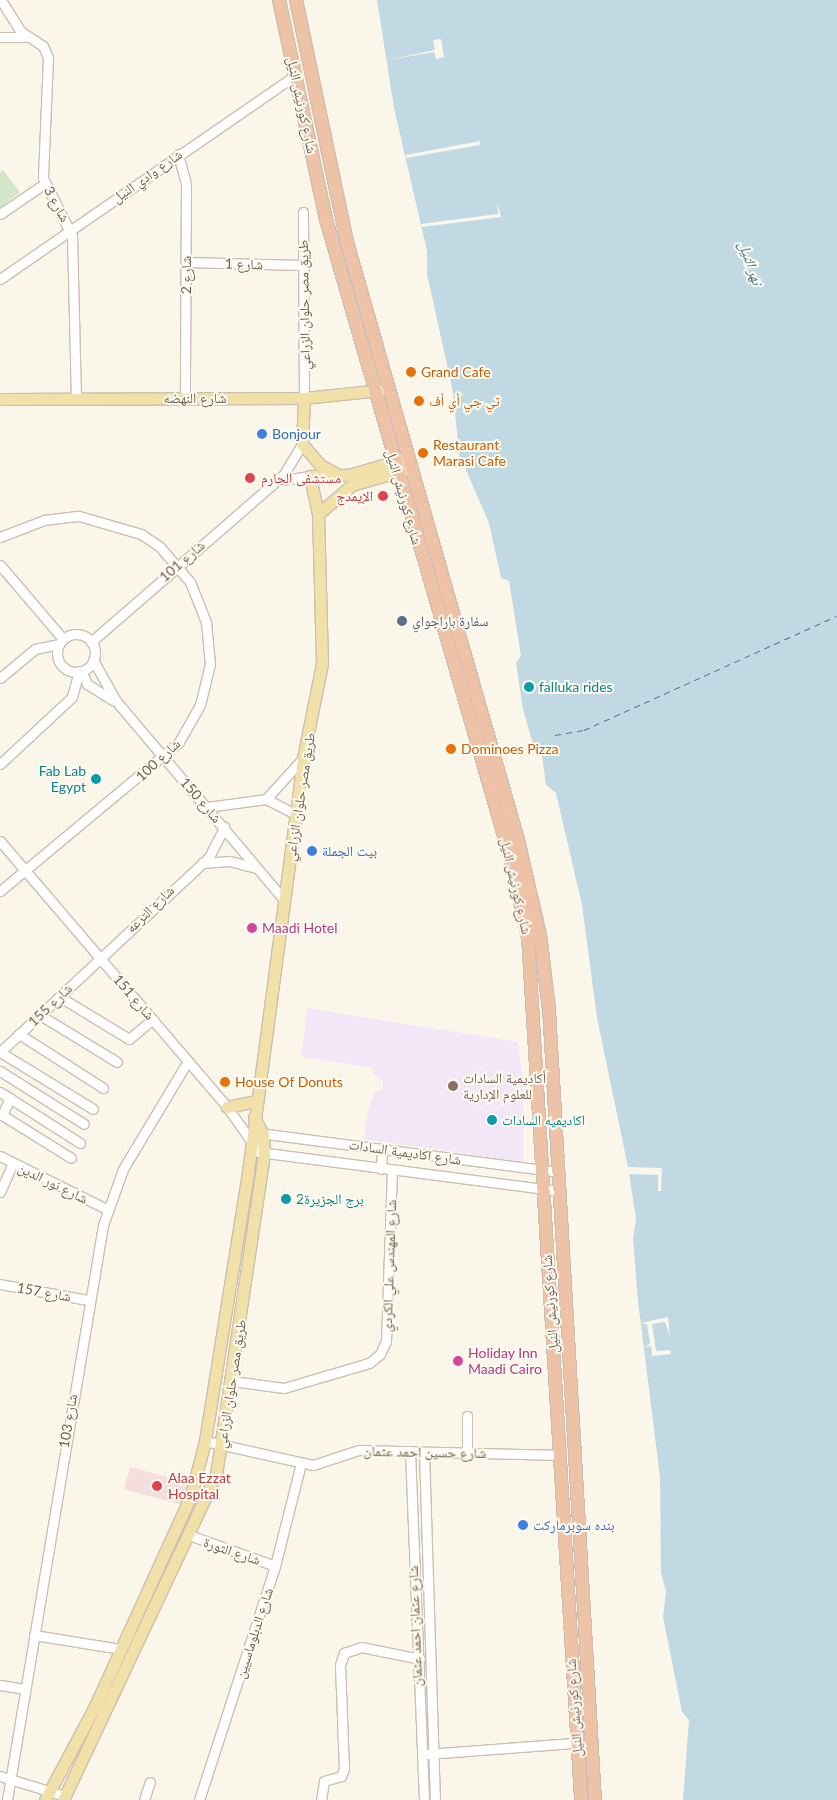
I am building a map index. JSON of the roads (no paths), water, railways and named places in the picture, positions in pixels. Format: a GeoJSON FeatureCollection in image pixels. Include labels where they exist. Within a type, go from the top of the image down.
{"type":"FeatureCollection","features":[{"type":"Feature","properties":{"kind":"highway","name":"شارع كورنيش النيل"},"geometry":{"type":"LineString","coordinates":[[279,0],[327,223],[395,467],[518,885],[533,984],[543,1190],[581,1800]]}},
{"type":"Feature","properties":{"kind":"highway","name":"شارع كورنيش النيل"},"geometry":{"type":"LineString","coordinates":[[296,0],[340,213],[535,908],[548,989],[595,1800]]}},
{"type":"Feature","properties":{"kind":"main road","name":"شارع النهضه"},"geometry":{"type":"LineString","coordinates":[[0,399],[304,398],[389,389]]}},
{"type":"Feature","properties":{"kind":"main road"},"geometry":{"type":"LineString","coordinates":[[304,398],[302,444],[320,465],[343,475]]}},
{"type":"Feature","properties":{"kind":"main road"},"geometry":{"type":"LineString","coordinates":[[310,476],[362,476],[410,463]]}},
{"type":"Feature","properties":{"kind":"main road","name":"طريق مصر حلوان الزراعي"},"geometry":{"type":"LineString","coordinates":[[45,1800],[120,1649],[191,1495],[205,1441],[251,1138],[303,758],[316,706],[323,641],[318,514],[310,476]]}},
{"type":"Feature","properties":{"kind":"main road"},"geometry":{"type":"LineString","coordinates":[[318,514],[333,497],[362,476]]}},
{"type":"Feature","properties":{"kind":"main road"},"geometry":{"type":"LineString","coordinates":[[227,1107],[256,1101]]}},
{"type":"Feature","properties":{"kind":"main road"},"geometry":{"type":"LineString","coordinates":[[254,1117],[264,1134]]}},
{"type":"Feature","properties":{"kind":"main road","name":"طريق مصر حلوان الزراعي"},"geometry":{"type":"LineString","coordinates":[[64,1798],[213,1483],[222,1445],[232,1381],[264,1154],[264,1134]]}},
{"type":"Feature","properties":{"kind":"street","name":"شارع 3"},"geometry":{"type":"LineString","coordinates":[[1,0],[26,37],[43,46],[48,57],[44,184],[70,229],[76,398]]}},
{"type":"Feature","properties":{"kind":"street"},"geometry":{"type":"LineString","coordinates":[[0,37],[26,37]]}},
{"type":"Feature","properties":{"kind":"street","name":"شارع وادي النيل"},"geometry":{"type":"LineString","coordinates":[[0,279],[296,74]]}},
{"type":"Feature","properties":{"kind":"street","name":"شارع 2"},"geometry":{"type":"LineString","coordinates":[[178,154],[186,184],[185,397]]}},
{"type":"Feature","properties":{"kind":"street"},"geometry":{"type":"LineString","coordinates":[[0,214],[44,184]]}},
{"type":"Feature","properties":{"kind":"street","name":"طريق مصر حلوان الزراعي"},"geometry":{"type":"LineString","coordinates":[[303,212],[304,398]]}},
{"type":"Feature","properties":{"kind":"street","name":"شارع 1"},"geometry":{"type":"LineString","coordinates":[[186,262],[302,265]]}},
{"type":"Feature","properties":{"kind":"street","name":"شارع 101"},"geometry":{"type":"LineString","coordinates":[[91,642],[274,482],[302,444]]}},
{"type":"Feature","properties":{"kind":"street"},"geometry":{"type":"LineString","coordinates":[[274,482],[310,476]]}},
{"type":"Feature","properties":{"kind":"street","name":"شارع 100"},"geometry":{"type":"LineString","coordinates":[[0,537],[44,520],[79,516],[141,534],[177,565],[200,601],[210,664],[200,706],[164,758],[0,891]]}},
{"type":"Feature","properties":{"kind":"street"},"geometry":{"type":"LineString","coordinates":[[0,565],[61,642],[61,664],[80,671]]}},
{"type":"Feature","properties":{"kind":"street"},"geometry":{"type":"LineString","coordinates":[[0,678],[35,649],[61,642],[75,634],[91,642],[93,660],[80,671],[72,698],[0,764]]}},
{"type":"Feature","properties":{"kind":"street","name":"شارع 150"},"geometry":{"type":"LineString","coordinates":[[93,660],[116,701],[284,900]]}},
{"type":"Feature","properties":{"kind":"street","name":"شارع 150"},"geometry":{"type":"LineString","coordinates":[[80,671],[87,684],[116,701]]}},
{"type":"Feature","properties":{"kind":"street"},"geometry":{"type":"LineString","coordinates":[[266,799],[303,758]]}},
{"type":"Feature","properties":{"kind":"street"},"geometry":{"type":"LineString","coordinates":[[207,807],[266,799],[295,814]]}},
{"type":"Feature","properties":{"kind":"street","name":"شارع الترعه"},"geometry":{"type":"LineString","coordinates":[[99,957],[215,850],[224,827]]}},
{"type":"Feature","properties":{"kind":"street","name":"شارع 151"},"geometry":{"type":"LineString","coordinates":[[0,841],[227,1107],[264,1154]]}},
{"type":"Feature","properties":{"kind":"street"},"geometry":{"type":"LineString","coordinates":[[202,863],[230,861],[257,868]]}},
{"type":"Feature","properties":{"kind":"street","name":"شارع 155"},"geometry":{"type":"LineString","coordinates":[[1,1049],[60,997],[99,957]]}},
{"type":"Feature","properties":{"kind":"street"},"geometry":{"type":"LineString","coordinates":[[60,997],[129,1039],[152,1019]]}},
{"type":"Feature","properties":{"kind":"street"},"geometry":{"type":"LineString","coordinates":[[40,1015],[117,1062]]}},
{"type":"Feature","properties":{"kind":"street"},"geometry":{"type":"LineString","coordinates":[[19,1034],[103,1088]]}},
{"type":"Feature","properties":{"kind":"street"},"geometry":{"type":"LineString","coordinates":[[1,1049],[92,1109]]}},
{"type":"Feature","properties":{"kind":"street","name":"شارع 103"},"geometry":{"type":"LineString","coordinates":[[7,1800],[88,1300],[107,1208],[130,1156],[188,1061]]}},
{"type":"Feature","properties":{"kind":"street"},"geometry":{"type":"LineString","coordinates":[[0,1070],[84,1124]]}},
{"type":"Feature","properties":{"kind":"street"},"geometry":{"type":"LineString","coordinates":[[0,1092],[80,1143]]}},
{"type":"Feature","properties":{"kind":"street"},"geometry":{"type":"LineString","coordinates":[[10,1098],[2,1115],[71,1158]]}},
{"type":"Feature","properties":{"kind":"street","name":"شارع اكاديمية السادات"},"geometry":{"type":"LineString","coordinates":[[251,1138],[264,1134],[558,1172]]}},
{"type":"Feature","properties":{"kind":"street"},"geometry":{"type":"LineString","coordinates":[[380,1169],[382,1149]]}},
{"type":"Feature","properties":{"kind":"street","name":"شارع اكاديمية السادات"},"geometry":{"type":"LineString","coordinates":[[264,1154],[560,1191]]}},
{"type":"Feature","properties":{"kind":"street","name":"شارع نور الدين"},"geometry":{"type":"LineString","coordinates":[[0,1156],[107,1208]]}},
{"type":"Feature","properties":{"kind":"street"},"geometry":{"type":"LineString","coordinates":[[0,1192],[12,1163]]}},
{"type":"Feature","properties":{"kind":"street","name":"شارع المهندس علي الكردي"},"geometry":{"type":"LineString","coordinates":[[232,1381],[284,1388],[369,1363],[380,1354],[386,1340],[392,1171]]}},
{"type":"Feature","properties":{"kind":"street","name":"شارع 157"},"geometry":{"type":"LineString","coordinates":[[0,1284],[88,1300]]}},
{"type":"Feature","properties":{"kind":"street"},"geometry":{"type":"LineString","coordinates":[[467,1453],[468,1416]]}},
{"type":"Feature","properties":{"kind":"street","name":"شارع حسين احمد عثمان"},"geometry":{"type":"LineString","coordinates":[[205,1441],[301,1463],[318,1465],[358,1450],[561,1455]]}},
{"type":"Feature","properties":{"kind":"street","name":"شارع عثمان احمد عثمان"},"geometry":{"type":"LineString","coordinates":[[410,1451],[416,1659],[424,1800]]}},
{"type":"Feature","properties":{"kind":"street","name":"شارع عثمان احمد عثمان"},"geometry":{"type":"LineString","coordinates":[[424,1452],[428,1658],[435,1800]]}},
{"type":"Feature","properties":{"kind":"street","name":"شارع الدبلوماسيين"},"geometry":{"type":"LineString","coordinates":[[199,1800],[275,1566],[301,1463]]}},
{"type":"Feature","properties":{"kind":"street","name":"شارع الثورة"},"geometry":{"type":"LineString","coordinates":[[189,1536],[275,1566]]}},
{"type":"Feature","properties":{"kind":"street"},"geometry":{"type":"LineString","coordinates":[[412,1559],[426,1559]]}},
{"type":"Feature","properties":{"kind":"street"},"geometry":{"type":"LineString","coordinates":[[34,1635],[120,1649]]}},
{"type":"Feature","properties":{"kind":"street"},"geometry":{"type":"LineString","coordinates":[[321,1800],[324,1781],[338,1778],[344,1769],[340,1665],[344,1654],[361,1647],[416,1659],[428,1658]]}},
{"type":"Feature","properties":{"kind":"street"},"geometry":{"type":"LineString","coordinates":[[0,1685],[25,1689]]}},
{"type":"Feature","properties":{"kind":"street"},"geometry":{"type":"LineString","coordinates":[[421,1754],[576,1743]]}},
{"type":"Feature","properties":{"kind":"street"},"geometry":{"type":"LineString","coordinates":[[0,1776],[51,1789],[64,1798]]}},
{"type":"Feature","properties":{"kind":"street"},"geometry":{"type":"LineString","coordinates":[[144,1800],[150,1782]]}},
{"type":"Feature","properties":{"kind":"water","name":"نهر النيل"},"geometry":{"type":"Polygon","coordinates":[[[377,0],[837,0],[837,1800],[683,1800],[689,1720],[682,1712],[663,1617],[666,1591],[661,1573],[660,1477],[638,1301],[633,1238],[636,1219],[628,1167],[597,1018],[582,905],[556,793],[546,785],[542,755],[533,744],[523,709],[516,663],[521,656],[509,581],[501,578],[489,523],[459,454],[453,392],[427,274],[427,251],[394,108],[377,0]]]}},
{"type":"Feature","properties":{"kind":"place","name":"Grand Cafe"},"geometry":{"type":"Point","coordinates":[411,372]}},
{"type":"Feature","properties":{"kind":"place","name":"تي جي أي أف"},"geometry":{"type":"Point","coordinates":[419,401]}},
{"type":"Feature","properties":{"kind":"place","name":"Bonjour"},"geometry":{"type":"Point","coordinates":[262,434]}},
{"type":"Feature","properties":{"kind":"place","name":"Restaurant Marasi Cafe"},"geometry":{"type":"Point","coordinates":[423,453]}},
{"type":"Feature","properties":{"kind":"place","name":"مستشفى الجارم"},"geometry":{"type":"Point","coordinates":[250,478]}},
{"type":"Feature","properties":{"kind":"place","name":"الإيمدج"},"geometry":{"type":"Point","coordinates":[383,496]}},
{"type":"Feature","properties":{"kind":"place","name":"سفارة باراجواي"},"geometry":{"type":"Point","coordinates":[402,621]}},
{"type":"Feature","properties":{"kind":"place","name":"falluka rides"},"geometry":{"type":"Point","coordinates":[529,687]}},
{"type":"Feature","properties":{"kind":"place","name":"Dominoes Pizza"},"geometry":{"type":"Point","coordinates":[451,749]}},
{"type":"Feature","properties":{"kind":"place","name":"Fab Lab Egypt"},"geometry":{"type":"Point","coordinates":[96,779]}},
{"type":"Feature","properties":{"kind":"place","name":"بيت الجملة"},"geometry":{"type":"Point","coordinates":[312,851]}},
{"type":"Feature","properties":{"kind":"place","name":"Maadi Hotel"},"geometry":{"type":"Point","coordinates":[252,928]}},
{"type":"Feature","properties":{"kind":"place","name":"House Of Donuts"},"geometry":{"type":"Point","coordinates":[225,1082]}},
{"type":"Feature","properties":{"kind":"place","name":"أكاديمية السادات للعلوم الإدارية"},"geometry":{"type":"Point","coordinates":[453,1086]}},
{"type":"Feature","properties":{"kind":"place","name":"اكاديميه السادات"},"geometry":{"type":"Point","coordinates":[492,1120]}},
{"type":"Feature","properties":{"kind":"place","name":"برج الجزيرة2"},"geometry":{"type":"Point","coordinates":[286,1199]}},
{"type":"Feature","properties":{"kind":"place","name":"Holiday Inn Maadi Cairo"},"geometry":{"type":"Point","coordinates":[458,1361]}},
{"type":"Feature","properties":{"kind":"place","name":"Alaa Ezzat Hospital"},"geometry":{"type":"Point","coordinates":[157,1486]}},
{"type":"Feature","properties":{"kind":"place","name":"بنده سوبرماركت"},"geometry":{"type":"Point","coordinates":[523,1525]}}]}
